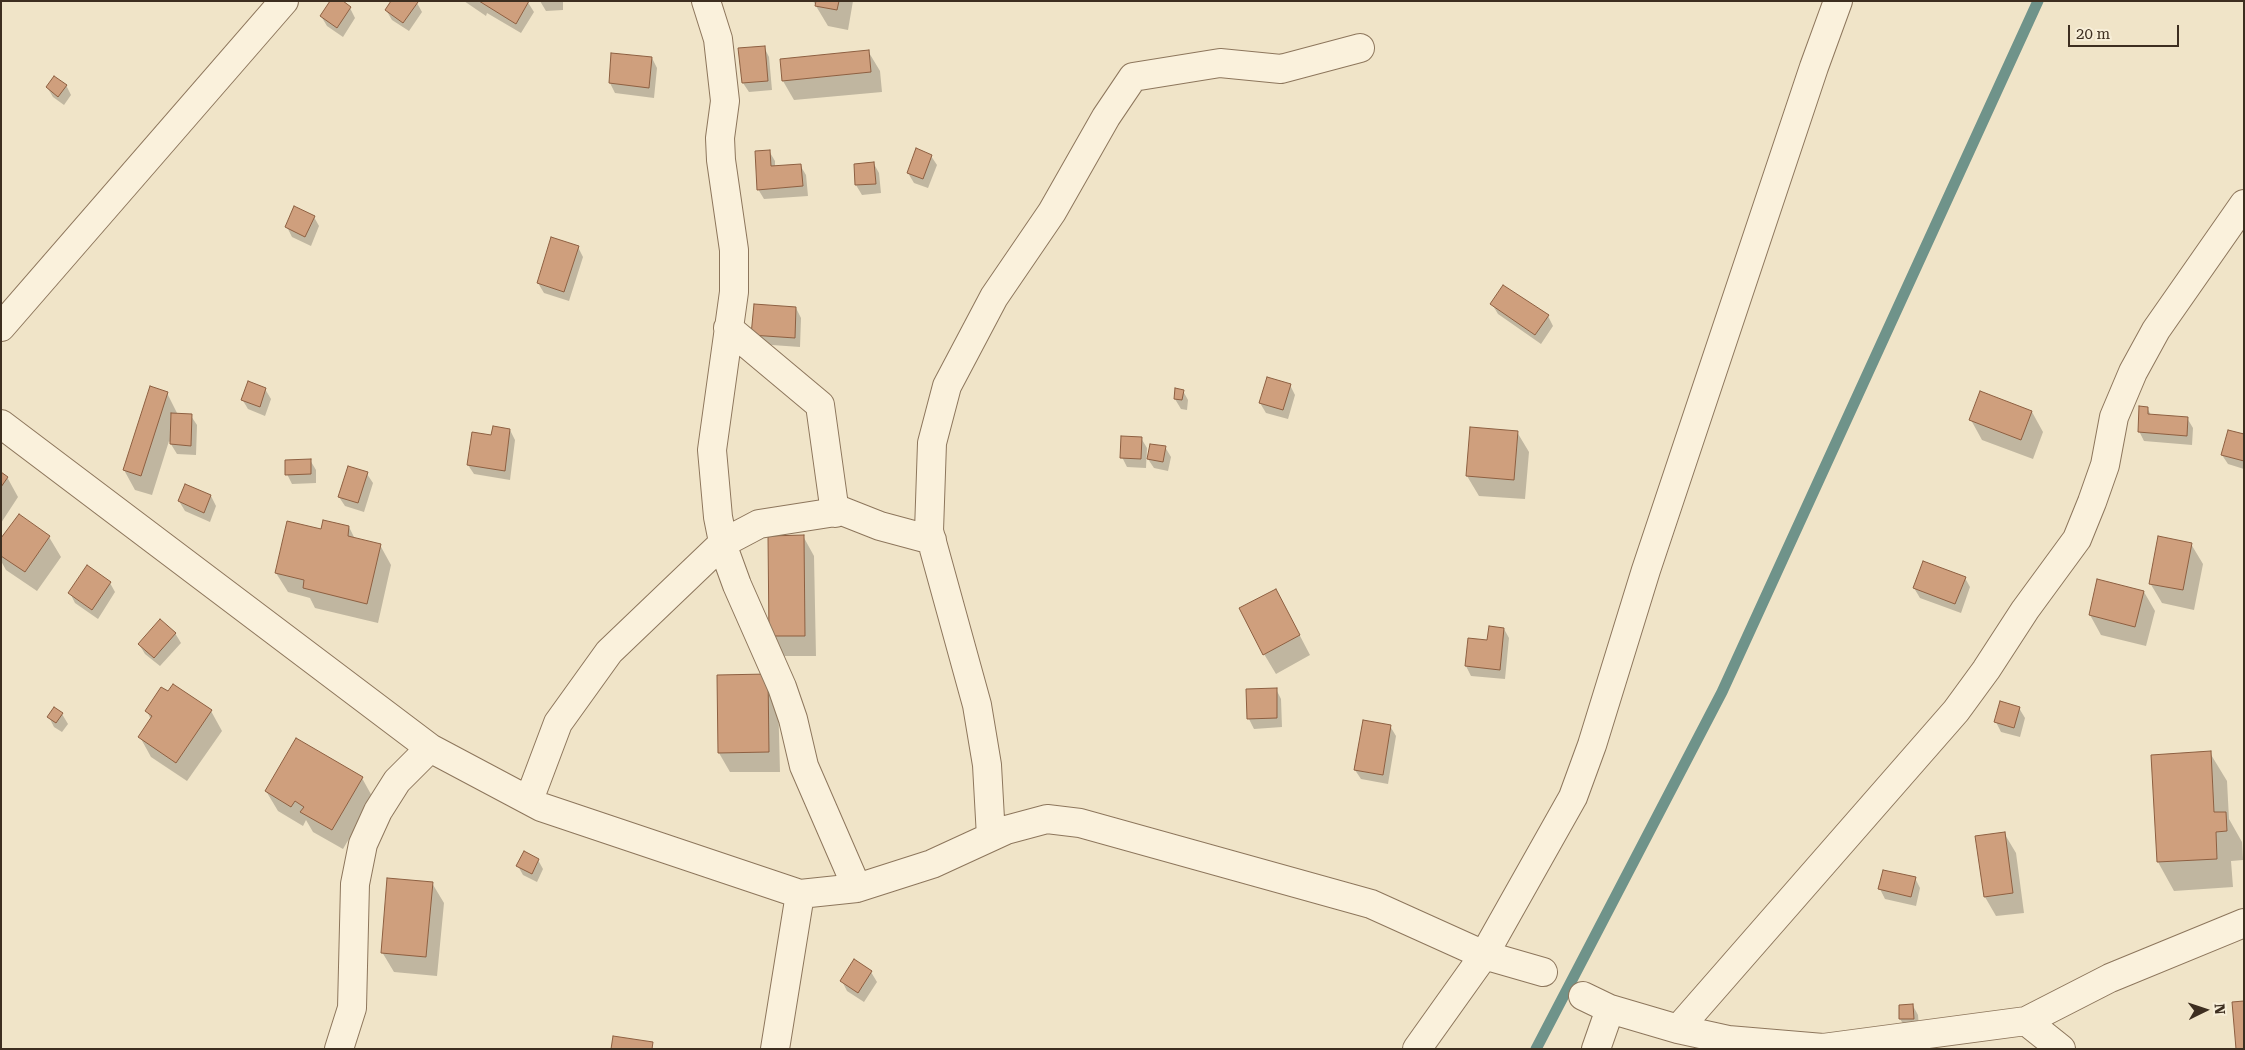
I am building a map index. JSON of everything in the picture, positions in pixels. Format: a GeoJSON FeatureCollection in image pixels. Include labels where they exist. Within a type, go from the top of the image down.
{"type":"FeatureCollection","features":[{"type":"Feature","properties":{"kind":"street"},"geometry":{"type":"LineString","coordinates":[[1,327],[284,1]]}},
{"type":"Feature","properties":{"kind":"street"},"geometry":{"type":"LineString","coordinates":[[706,1],[718,39],[725,101],[720,138],[721,160],[734,250],[734,292],[712,450],[718,517],[723,543],[737,585],[782,687],[793,719],[804,766],[857,888]]}},
{"type":"Feature","properties":{"kind":"street"},"geometry":{"type":"LineString","coordinates":[[1417,1049],[1484,955],[1573,797],[1592,745],[1646,570],[1811,76],[1838,1]]}},
{"type":"Feature","properties":{"kind":"street"},"geometry":{"type":"LineString","coordinates":[[991,837],[987,765],[977,705],[929,531],[932,443],[948,386],[994,297],[1052,212],[1106,117],[1133,77],[1220,64],[1282,69],[1360,48]]}},
{"type":"Feature","properties":{"kind":"street"},"geometry":{"type":"LineString","coordinates":[[1678,1029],[1956,711],[2076,539],[2105,465],[2114,417],[2133,372],[2156,330],[2244,204]]}},
{"type":"Feature","properties":{"kind":"street"},"geometry":{"type":"LineString","coordinates":[[728,328],[820,405],[835,513]]}},
{"type":"Feature","properties":{"kind":"street"},"geometry":{"type":"LineString","coordinates":[[1,424],[430,748],[541,807],[800,894],[857,888],[932,864],[1006,830],[1047,819],[1080,822],[1371,904],[1484,955],[1543,972]]}},
{"type":"Feature","properties":{"kind":"street"},"geometry":{"type":"LineString","coordinates":[[529,800],[558,723],[609,652],[723,543],[759,524],[842,512],[880,526],[932,540]]}},
{"type":"Feature","properties":{"kind":"street"},"geometry":{"type":"LineString","coordinates":[[339,1049],[352,1008],[355,884],[363,844],[378,811],[397,781],[430,748]]}},
{"type":"Feature","properties":{"kind":"street"},"geometry":{"type":"LineString","coordinates":[[775,1049],[800,894]]}},
{"type":"Feature","properties":{"kind":"street"},"geometry":{"type":"LineString","coordinates":[[1583,996],[1610,1009],[1678,1029],[1728,1040],[1823,1048],[2026,1021],[2110,978],[2244,923]]}},
{"type":"Feature","properties":{"kind":"street"},"geometry":{"type":"LineString","coordinates":[[1596,1049],[1610,1009]]}},
{"type":"Feature","properties":{"kind":"street"},"geometry":{"type":"LineString","coordinates":[[2026,1021],[2061,1049]]}},
{"type":"Feature","properties":{"kind":"building"},"geometry":{"type":"Polygon","coordinates":[[[330,1],[343,1],[351,7],[337,28],[320,16],[330,1]]]}},
{"type":"Feature","properties":{"kind":"building"},"geometry":{"type":"Polygon","coordinates":[[[391,1],[418,2],[403,23],[385,10],[391,1]]]}},
{"type":"Feature","properties":{"kind":"building"},"geometry":{"type":"Polygon","coordinates":[[[479,1],[529,1],[516,24],[479,1]]]}},
{"type":"Feature","properties":{"kind":"building"},"geometry":{"type":"Polygon","coordinates":[[[816,1],[839,1],[837,10],[815,6],[816,1]]]}},
{"type":"Feature","properties":{"kind":"building"},"geometry":{"type":"Polygon","coordinates":[[[765,46],[768,81],[742,83],[738,48],[765,46]]]}},
{"type":"Feature","properties":{"kind":"building"},"geometry":{"type":"Polygon","coordinates":[[[869,50],[871,72],[782,81],[780,59],[869,50]]]}},
{"type":"Feature","properties":{"kind":"building"},"geometry":{"type":"Polygon","coordinates":[[[611,53],[652,57],[649,88],[609,83],[611,53]]]}},
{"type":"Feature","properties":{"kind":"building"},"geometry":{"type":"Polygon","coordinates":[[[54,76],[67,85],[58,97],[46,87],[54,76]]]}},
{"type":"Feature","properties":{"kind":"building"},"geometry":{"type":"Polygon","coordinates":[[[916,148],[932,155],[923,179],[907,173],[916,148]]]}},
{"type":"Feature","properties":{"kind":"building"},"geometry":{"type":"Polygon","coordinates":[[[770,150],[771,166],[801,164],[803,186],[757,190],[755,151],[770,150]]]}},
{"type":"Feature","properties":{"kind":"building"},"geometry":{"type":"Polygon","coordinates":[[[874,162],[876,184],[855,185],[854,164],[874,162]]]}},
{"type":"Feature","properties":{"kind":"building"},"geometry":{"type":"Polygon","coordinates":[[[294,206],[315,216],[305,237],[285,227],[294,206]]]}},
{"type":"Feature","properties":{"kind":"building"},"geometry":{"type":"Polygon","coordinates":[[[551,237],[579,246],[564,292],[537,283],[551,237]]]}},
{"type":"Feature","properties":{"kind":"building"},"geometry":{"type":"Polygon","coordinates":[[[1503,285],[1549,315],[1535,335],[1490,304],[1503,285]]]}},
{"type":"Feature","properties":{"kind":"building"},"geometry":{"type":"Polygon","coordinates":[[[754,304],[796,307],[795,338],[751,335],[754,304]]]}},
{"type":"Feature","properties":{"kind":"building"},"geometry":{"type":"Polygon","coordinates":[[[1267,377],[1291,384],[1283,410],[1259,403],[1267,377]]]}},
{"type":"Feature","properties":{"kind":"building"},"geometry":{"type":"Polygon","coordinates":[[[248,381],[266,388],[260,407],[241,400],[248,381]]]}},
{"type":"Feature","properties":{"kind":"building"},"geometry":{"type":"Polygon","coordinates":[[[150,386],[168,392],[141,476],[123,470],[150,386]]]}},
{"type":"Feature","properties":{"kind":"building"},"geometry":{"type":"Polygon","coordinates":[[[1175,388],[1184,390],[1182,400],[1174,399],[1175,388]]]}},
{"type":"Feature","properties":{"kind":"building"},"geometry":{"type":"Polygon","coordinates":[[[1980,391],[2032,411],[2021,440],[1969,420],[1980,391]]]}},
{"type":"Feature","properties":{"kind":"building"},"geometry":{"type":"Polygon","coordinates":[[[2139,406],[2148,407],[2148,414],[2188,417],[2187,436],[2138,432],[2139,406]]]}},
{"type":"Feature","properties":{"kind":"building"},"geometry":{"type":"Polygon","coordinates":[[[171,413],[192,414],[191,446],[170,444],[171,413]]]}},
{"type":"Feature","properties":{"kind":"building"},"geometry":{"type":"Polygon","coordinates":[[[493,426],[510,429],[505,471],[467,465],[472,432],[491,435],[493,426]]]}},
{"type":"Feature","properties":{"kind":"building"},"geometry":{"type":"Polygon","coordinates":[[[1470,427],[1518,431],[1514,480],[1466,476],[1470,427]]]}},
{"type":"Feature","properties":{"kind":"building"},"geometry":{"type":"Polygon","coordinates":[[[2228,430],[2244,434],[2244,461],[2221,455],[2228,430]]]}},
{"type":"Feature","properties":{"kind":"building"},"geometry":{"type":"Polygon","coordinates":[[[1121,436],[1142,437],[1141,459],[1120,458],[1121,436]]]}},
{"type":"Feature","properties":{"kind":"building"},"geometry":{"type":"Polygon","coordinates":[[[1150,444],[1166,446],[1163,462],[1147,459],[1150,444]]]}},
{"type":"Feature","properties":{"kind":"building"},"geometry":{"type":"Polygon","coordinates":[[[311,459],[311,474],[285,475],[285,460],[311,459]]]}},
{"type":"Feature","properties":{"kind":"building"},"geometry":{"type":"Polygon","coordinates":[[[348,466],[368,472],[358,503],[338,497],[348,466]]]}},
{"type":"Feature","properties":{"kind":"building"},"geometry":{"type":"Polygon","coordinates":[[[1,472],[8,477],[1,487],[1,472]]]}},
{"type":"Feature","properties":{"kind":"building"},"geometry":{"type":"Polygon","coordinates":[[[185,484],[211,495],[204,513],[178,501],[185,484]]]}},
{"type":"Feature","properties":{"kind":"building"},"geometry":{"type":"Polygon","coordinates":[[[19,514],[50,536],[25,572],[1,556],[1,538],[19,514]]]}},
{"type":"Feature","properties":{"kind":"building"},"geometry":{"type":"Polygon","coordinates":[[[323,520],[349,526],[348,536],[381,544],[367,604],[303,588],[304,580],[275,573],[287,521],[321,529],[323,520]]]}},
{"type":"Feature","properties":{"kind":"building"},"geometry":{"type":"Polygon","coordinates":[[[804,535],[805,636],[769,636],[768,536],[804,535]]]}},
{"type":"Feature","properties":{"kind":"building"},"geometry":{"type":"Polygon","coordinates":[[[2158,536],[2192,543],[2183,590],[2149,584],[2158,536]]]}},
{"type":"Feature","properties":{"kind":"building"},"geometry":{"type":"Polygon","coordinates":[[[1923,561],[1966,577],[1955,604],[1913,588],[1923,561]]]}},
{"type":"Feature","properties":{"kind":"building"},"geometry":{"type":"Polygon","coordinates":[[[87,565],[111,582],[92,610],[68,593],[87,565]]]}},
{"type":"Feature","properties":{"kind":"building"},"geometry":{"type":"Polygon","coordinates":[[[2097,579],[2144,591],[2135,627],[2089,615],[2097,579]]]}},
{"type":"Feature","properties":{"kind":"building"},"geometry":{"type":"Polygon","coordinates":[[[1276,589],[1300,635],[1263,655],[1239,608],[1276,589]]]}},
{"type":"Feature","properties":{"kind":"building"},"geometry":{"type":"Polygon","coordinates":[[[160,619],[176,633],[154,658],[138,644],[160,619]]]}},
{"type":"Feature","properties":{"kind":"building"},"geometry":{"type":"Polygon","coordinates":[[[1489,626],[1504,628],[1500,670],[1465,666],[1468,638],[1487,640],[1489,626]]]}},
{"type":"Feature","properties":{"kind":"building"},"geometry":{"type":"Polygon","coordinates":[[[768,674],[769,752],[718,753],[717,675],[768,674]]]}},
{"type":"Feature","properties":{"kind":"building"},"geometry":{"type":"Polygon","coordinates":[[[173,684],[212,710],[176,763],[138,737],[152,716],[145,711],[161,687],[168,691],[173,684]]]}},
{"type":"Feature","properties":{"kind":"building"},"geometry":{"type":"Polygon","coordinates":[[[1277,688],[1277,718],[1247,719],[1246,689],[1277,688]]]}},
{"type":"Feature","properties":{"kind":"building"},"geometry":{"type":"Polygon","coordinates":[[[2000,701],[2020,707],[2014,728],[1994,722],[2000,701]]]}},
{"type":"Feature","properties":{"kind":"building"},"geometry":{"type":"Polygon","coordinates":[[[54,707],[63,713],[56,723],[47,717],[54,707]]]}},
{"type":"Feature","properties":{"kind":"building"},"geometry":{"type":"Polygon","coordinates":[[[1363,720],[1391,725],[1383,775],[1354,770],[1363,720]]]}},
{"type":"Feature","properties":{"kind":"building"},"geometry":{"type":"Polygon","coordinates":[[[296,738],[363,777],[332,830],[300,812],[304,807],[295,801],[291,807],[265,791],[296,738]]]}},
{"type":"Feature","properties":{"kind":"building"},"geometry":{"type":"Polygon","coordinates":[[[2211,751],[2214,812],[2226,812],[2227,831],[2216,832],[2217,859],[2157,862],[2151,755],[2211,751]]]}},
{"type":"Feature","properties":{"kind":"building"},"geometry":{"type":"Polygon","coordinates":[[[2005,832],[2013,893],[1984,897],[1975,836],[2005,832]]]}},
{"type":"Feature","properties":{"kind":"building"},"geometry":{"type":"Polygon","coordinates":[[[524,851],[539,859],[532,874],[516,866],[524,851]]]}},
{"type":"Feature","properties":{"kind":"building"},"geometry":{"type":"Polygon","coordinates":[[[1883,870],[1916,877],[1911,897],[1878,889],[1883,870]]]}},
{"type":"Feature","properties":{"kind":"building"},"geometry":{"type":"Polygon","coordinates":[[[387,878],[433,882],[426,957],[381,953],[387,878]]]}},
{"type":"Feature","properties":{"kind":"building"},"geometry":{"type":"Polygon","coordinates":[[[854,959],[872,971],[858,993],[840,981],[854,959]]]}},
{"type":"Feature","properties":{"kind":"building"},"geometry":{"type":"Polygon","coordinates":[[[2244,1001],[2244,1049],[2236,1049],[2232,1002],[2244,1001]]]}},
{"type":"Feature","properties":{"kind":"building"},"geometry":{"type":"Polygon","coordinates":[[[1913,1004],[1914,1019],[1899,1019],[1899,1005],[1913,1004]]]}},
{"type":"Feature","properties":{"kind":"building"},"geometry":{"type":"Polygon","coordinates":[[[613,1036],[653,1042],[652,1049],[611,1049],[613,1036]]]}},
{"type":"Feature","properties":{"kind":"waterway"},"geometry":{"type":"LineString","coordinates":[[1536,1049],[1722,692],[2038,1]]}}]}
